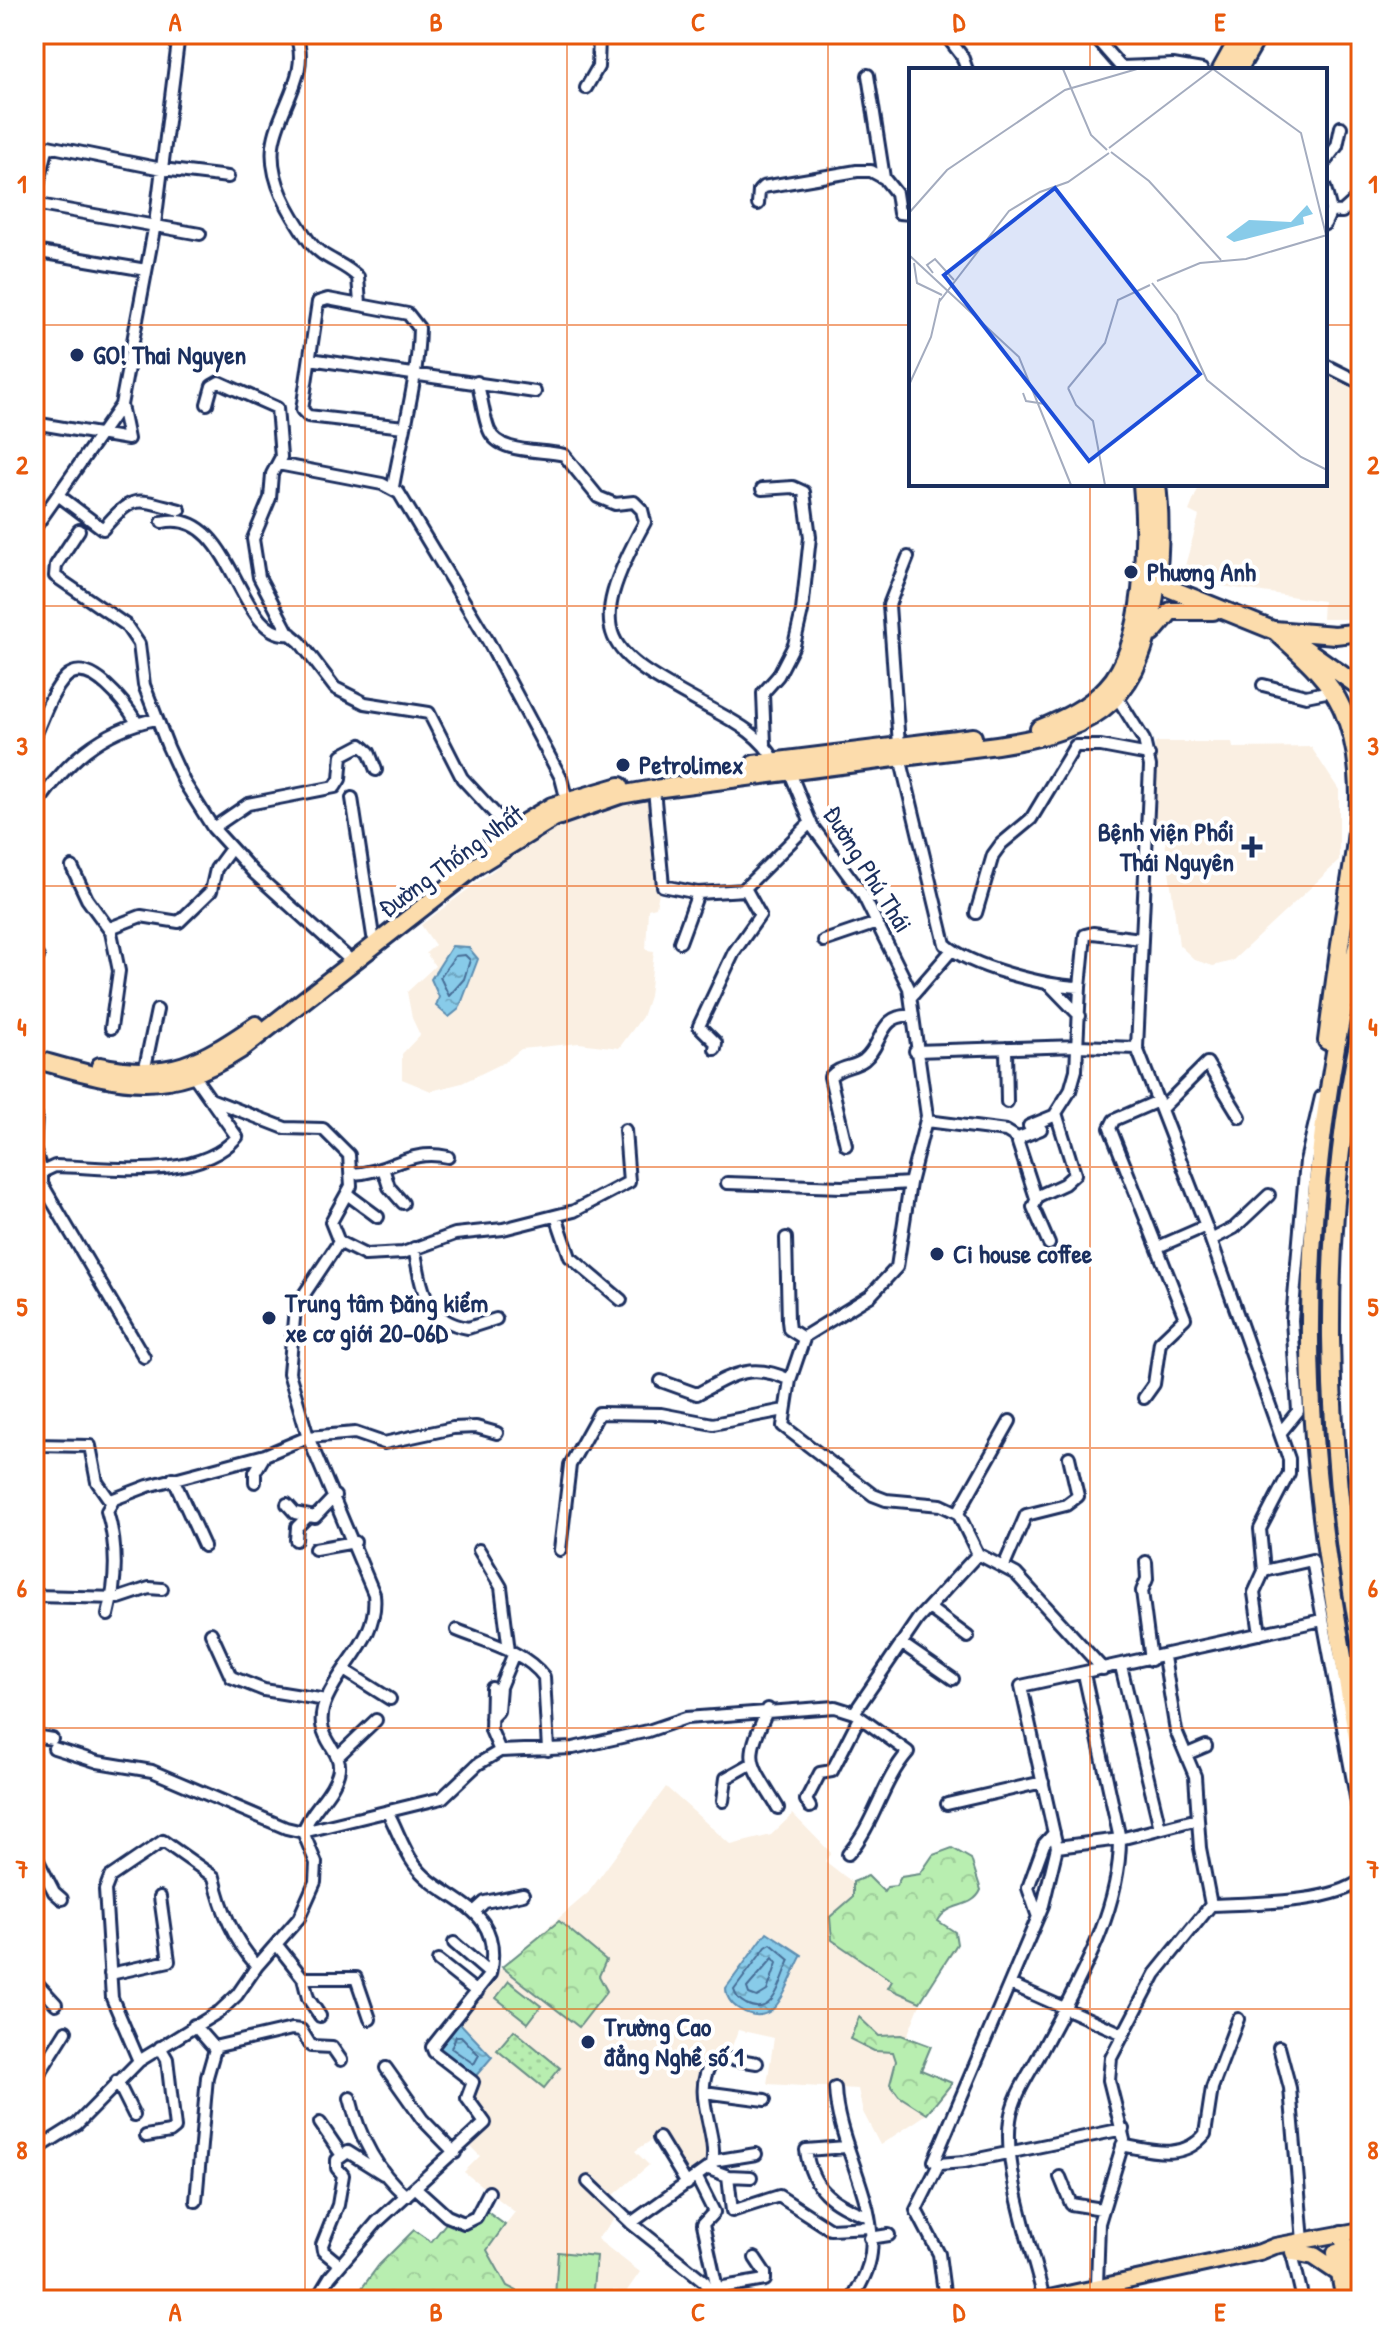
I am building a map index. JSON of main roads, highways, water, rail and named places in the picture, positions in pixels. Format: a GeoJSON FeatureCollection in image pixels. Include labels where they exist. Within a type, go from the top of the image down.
{"type":"FeatureCollection","features":[{"type":"Feature","properties":{"kind":"highway"},"geometry":{"type":"LineString","coordinates":[[1222,68],[1241,34]]}},
{"type":"Feature","properties":{"kind":"highway"},"geometry":{"type":"LineString","coordinates":[[1239,68],[1259,34]]}},
{"type":"Feature","properties":{"kind":"highway"},"geometry":{"type":"LineString","coordinates":[[1112,693],[1133,631],[1150,560],[1142,486]]}},
{"type":"Feature","properties":{"kind":"highway"},"geometry":{"type":"LineString","coordinates":[[1144,649],[1155,597],[1146,585],[1157,486]]}},
{"type":"Feature","properties":{"kind":"highway"},"geometry":{"type":"LineString","coordinates":[[1150,560],[1165,584],[1187,602]]}},
{"type":"Feature","properties":{"kind":"highway"},"geometry":{"type":"LineString","coordinates":[[1133,631],[1155,597],[1166,593],[1274,630],[1323,658],[1361,688]]}},
{"type":"Feature","properties":{"kind":"highway"},"geometry":{"type":"LineString","coordinates":[[1112,693],[1132,678],[1144,649],[1164,615],[1187,602]]}},
{"type":"Feature","properties":{"kind":"highway"},"geometry":{"type":"LineString","coordinates":[[1274,630],[1335,635],[1361,632]]}},
{"type":"Feature","properties":{"kind":"highway"},"geometry":{"type":"LineString","coordinates":[[1274,630],[1317,670],[1331,691],[1341,707],[1358,758],[1359,805],[1321,1097],[1313,1235],[1311,1385],[1320,1499],[1337,1628],[1361,1760]]}},
{"type":"Feature","properties":{"kind":"highway","name":"Đường Thống Nhất"},"geometry":{"type":"LineString","coordinates":[[350,960],[373,936],[510,830],[567,801],[627,785],[783,763],[900,751],[1035,730],[1112,693]]}},
{"type":"Feature","properties":{"kind":"highway","name":"Đường Thống Nhất"},"geometry":{"type":"LineString","coordinates":[[34,1059],[124,1081],[158,1083],[191,1071],[350,960],[476,866],[554,818],[620,795],[783,763]]}},
{"type":"Feature","properties":{"kind":"highway"},"geometry":{"type":"LineString","coordinates":[[1313,1235],[1335,1050],[1361,928]]}},
{"type":"Feature","properties":{"kind":"highway"},"geometry":{"type":"LineString","coordinates":[[1361,1029],[1333,1238],[1332,1385],[1340,1499],[1361,1645]]}},
{"type":"Feature","properties":{"kind":"highway","name":"Đường Thống Nhất"},"geometry":{"type":"LineString","coordinates":[[34,1050],[144,1072],[191,1071]]}},
{"type":"Feature","properties":{"kind":"highway"},"geometry":{"type":"LineString","coordinates":[[1344,1141],[1354,1106],[1361,1058]]}},
{"type":"Feature","properties":{"kind":"highway"},"geometry":{"type":"LineString","coordinates":[[1338,2240],[1346,2273],[1359,2300]]}},
{"type":"Feature","properties":{"kind":"highway"},"geometry":{"type":"LineString","coordinates":[[1294,2247],[1346,2273]]}},
{"type":"Feature","properties":{"kind":"highway"},"geometry":{"type":"LineString","coordinates":[[1345,2300],[1346,2273],[1361,2255]]}},
{"type":"Feature","properties":{"kind":"main road"},"geometry":{"type":"LineString","coordinates":[[1338,2240],[1361,2230]]}},
{"type":"Feature","properties":{"kind":"main road"},"geometry":{"type":"LineString","coordinates":[[1042,2300],[1097,2285],[1260,2252],[1268,2256],[1294,2247],[1361,2239]]}},
{"type":"Feature","properties":{"kind":"water"},"geometry":{"type":"Polygon","coordinates":[[[452,946],[468,947],[478,959],[459,1009],[449,1017],[436,1006],[439,997],[431,979],[452,946]]]}},
{"type":"Feature","properties":{"kind":"water"},"geometry":{"type":"Polygon","coordinates":[[[767,1932],[802,1955],[773,2009],[753,2015],[731,2003],[726,1988],[767,1932]]]}},
{"type":"Feature","properties":{"kind":"water"},"geometry":{"type":"Polygon","coordinates":[[[458,2021],[492,2057],[474,2078],[437,2048],[458,2021]]]}},
{"type":"Feature","properties":{"kind":"place","name":"GO! Thai Nguyen"},"geometry":{"type":"Point","coordinates":[77,355]}},
{"type":"Feature","properties":{"kind":"place","name":"Phương Anh"},"geometry":{"type":"Point","coordinates":[1131,572]}},
{"type":"Feature","properties":{"kind":"place","name":"Petrolimex"},"geometry":{"type":"Point","coordinates":[623,765]}},
{"type":"Feature","properties":{"kind":"place","name":"Bệnh viện Phổi Thái Nguyên"},"geometry":{"type":"Point","coordinates":[1252,847]}},
{"type":"Feature","properties":{"kind":"place","name":"Ci house coffee"},"geometry":{"type":"Point","coordinates":[937,1254]}},
{"type":"Feature","properties":{"kind":"place","name":"Trung tâm Đăng kiểm xe cơ giới 20-06D"},"geometry":{"type":"Point","coordinates":[269,1318]}},
{"type":"Feature","properties":{"kind":"place","name":"Trường Cao đẳng Nghề số 1"},"geometry":{"type":"Point","coordinates":[588,2042]}}]}
